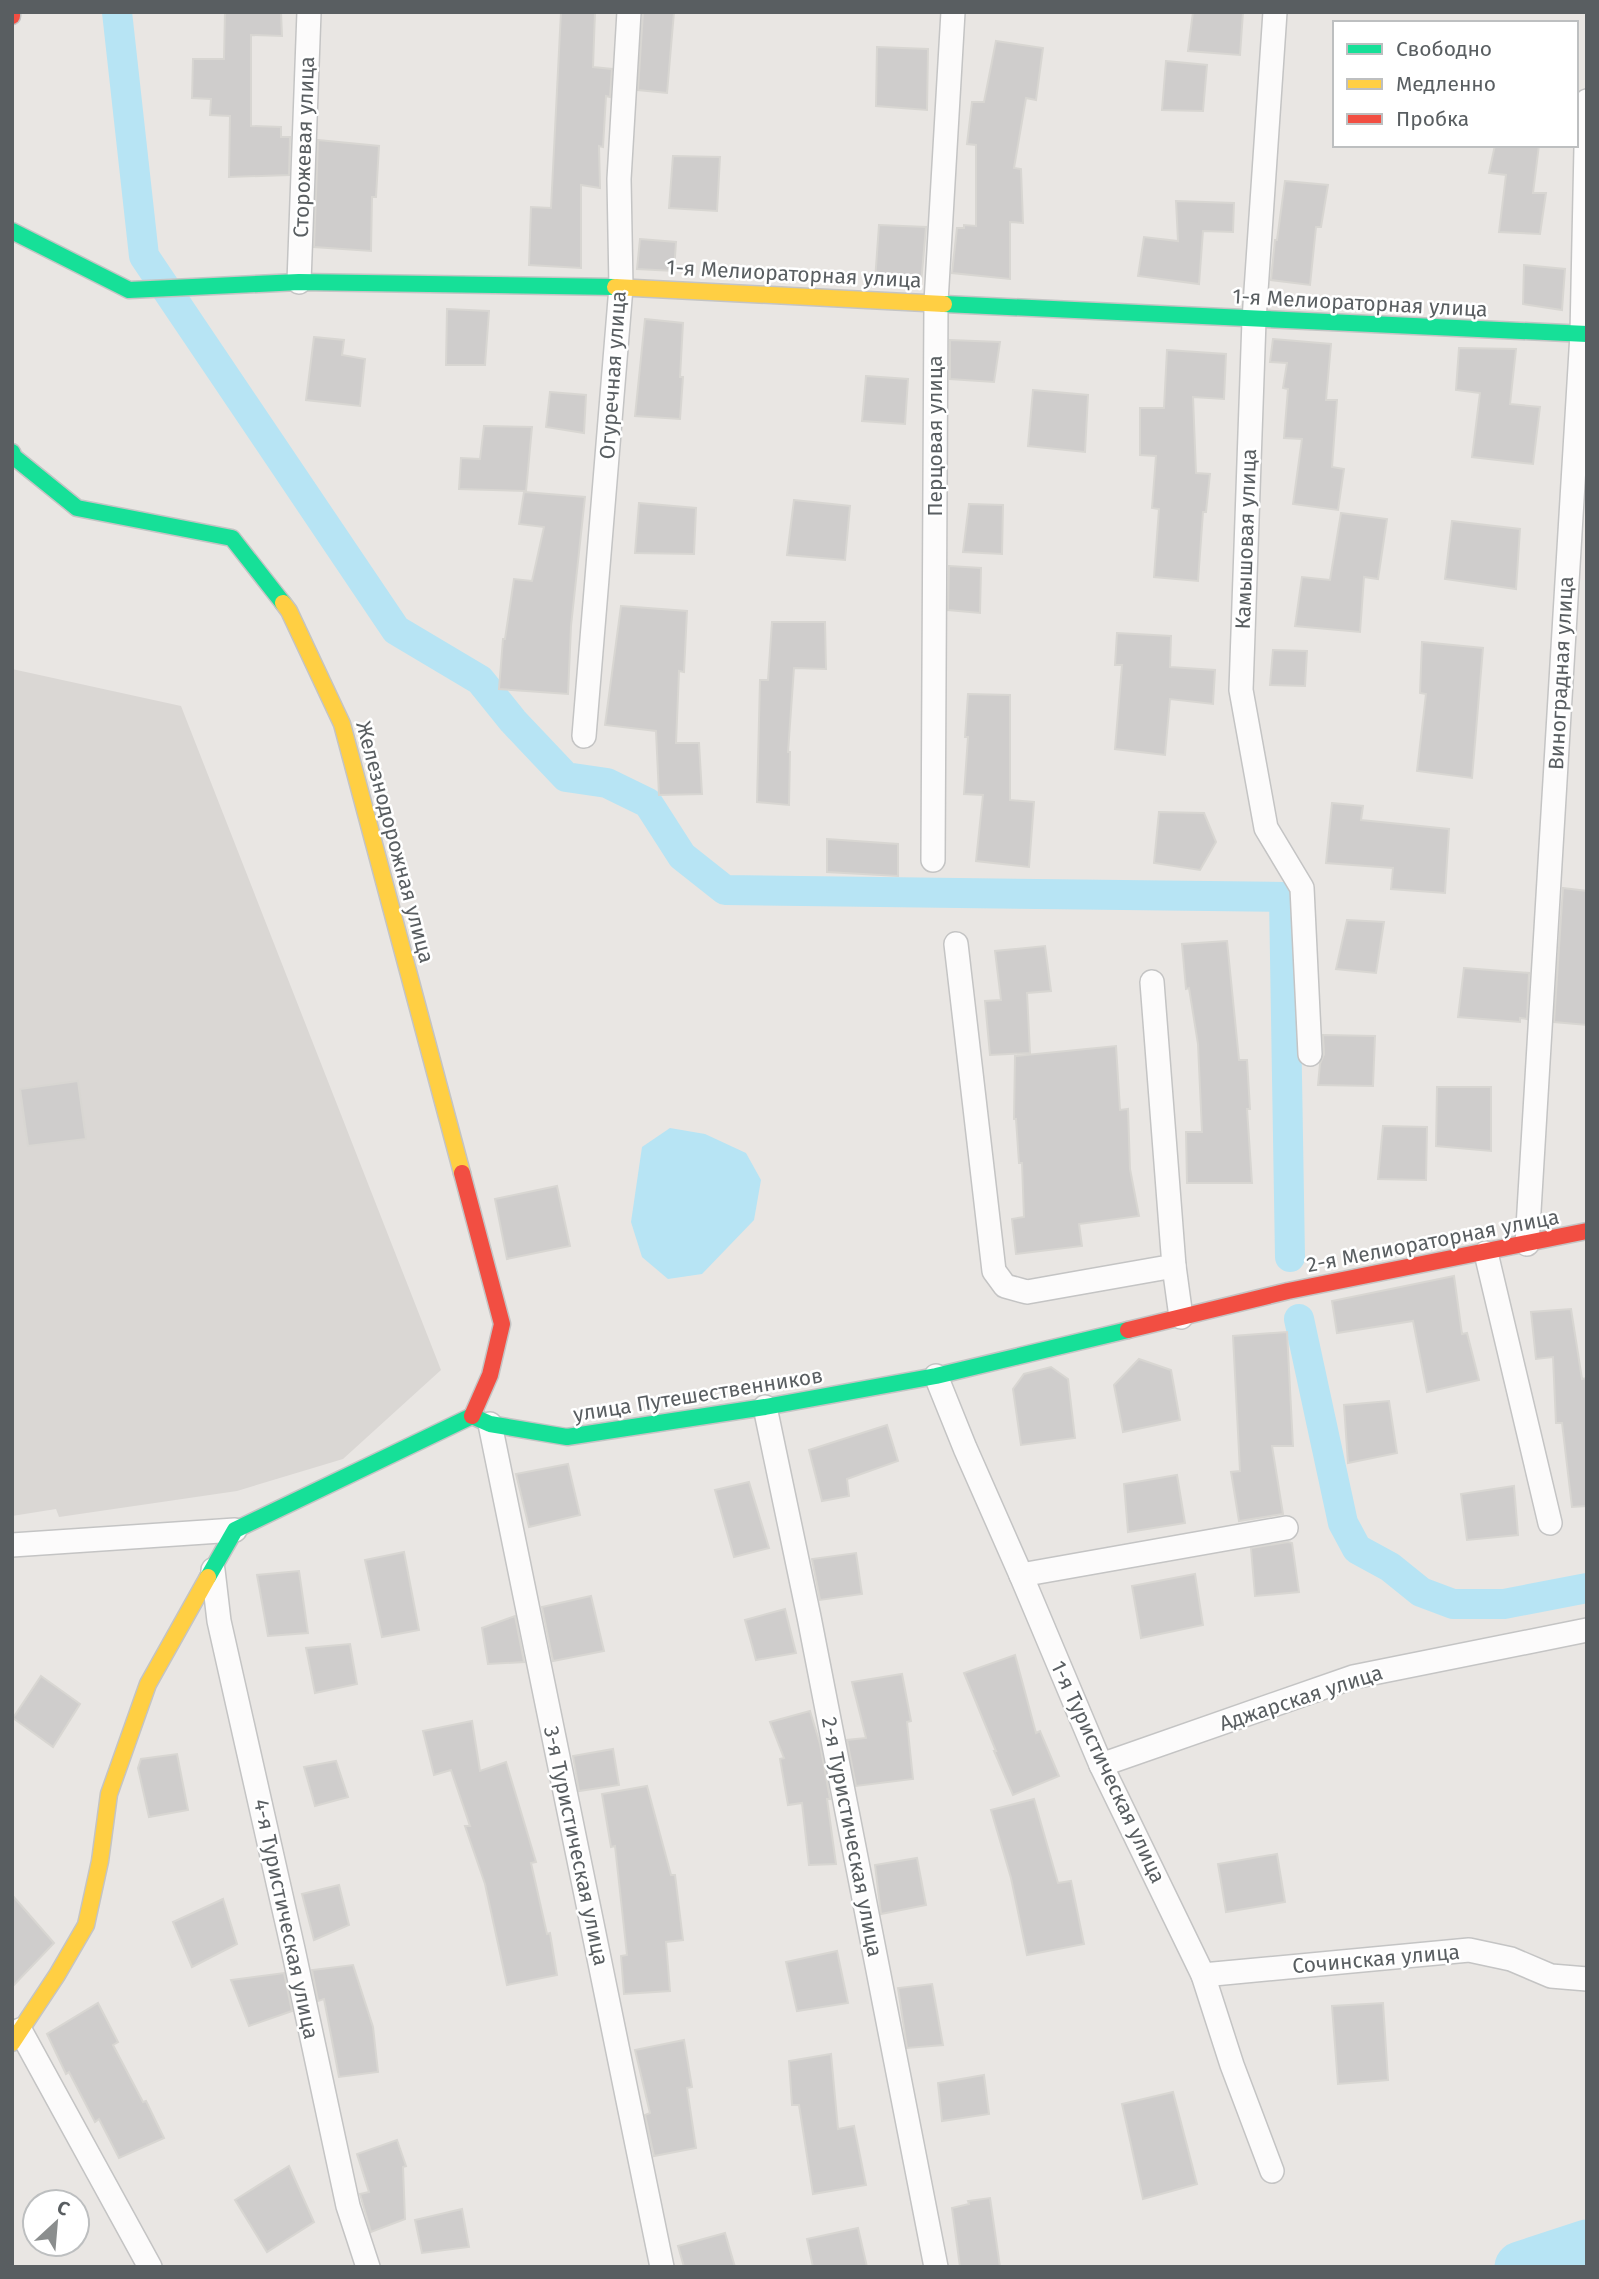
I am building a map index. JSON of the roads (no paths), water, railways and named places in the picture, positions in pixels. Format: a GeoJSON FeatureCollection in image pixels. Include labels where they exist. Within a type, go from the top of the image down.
{"type":"FeatureCollection","features":[{"type":"Feature","properties":{"kind":"street","name":"Сторожевая улица"},"geometry":{"type":"LineString","coordinates":[[299,282],[309,12]]}},
{"type":"Feature","properties":{"kind":"street","name":"Огуречная улица"},"geometry":{"type":"LineString","coordinates":[[584,736],[621,287],[619,179],[629,12]]}},
{"type":"Feature","properties":{"kind":"street","name":"Перцовая улица"},"geometry":{"type":"LineString","coordinates":[[933,860],[936,302],[953,12]]}},
{"type":"Feature","properties":{"kind":"street","name":"Камышовая улица"},"geometry":{"type":"LineString","coordinates":[[1275,12],[1254,320],[1241,690],[1266,828],[1303,888],[1310,1054]]}},
{"type":"Feature","properties":{"kind":"street","name":"Виноградная улица"},"geometry":{"type":"LineString","coordinates":[[1527,1244],[1584,334],[1587,101]]}},
{"type":"Feature","properties":{"kind":"street","name":"1-я Мелиораторная улица"},"geometry":{"type":"LineString","coordinates":[[12,232],[129,290],[299,282],[621,287],[1254,320],[1584,334]]}},
{"type":"Feature","properties":{"kind":"street","name":"Железнодорожная улица"},"geometry":{"type":"LineString","coordinates":[[12,452],[14,457],[77,508],[232,538],[289,611],[342,724],[502,1324],[481,1420]]}},
{"type":"Feature","properties":{"kind":"street"},"geometry":{"type":"LineString","coordinates":[[956,944],[994,1271],[1005,1286],[1027,1292],[1174,1266]]}},
{"type":"Feature","properties":{"kind":"street"},"geometry":{"type":"LineString","coordinates":[[1152,982],[1174,1266],[1181,1317]]}},
{"type":"Feature","properties":{"kind":"street","name":"2-я Мелиораторная улица"},"geometry":{"type":"LineString","coordinates":[[1288,1291],[1587,1231]]}},
{"type":"Feature","properties":{"kind":"street"},"geometry":{"type":"LineString","coordinates":[[1486,1253],[1550,1522]]}},
{"type":"Feature","properties":{"kind":"street","name":"улица Путешественников"},"geometry":{"type":"LineString","coordinates":[[481,1420],[567,1437],[765,1407],[936,1376],[1288,1291]]}},
{"type":"Feature","properties":{"kind":"street","name":"1-я Туристическая улица"},"geometry":{"type":"LineString","coordinates":[[936,1376],[1101,1765],[1203,1975],[1232,2064],[1272,2171]]}},
{"type":"Feature","properties":{"kind":"street","name":"2-я Туристическая улица"},"geometry":{"type":"LineString","coordinates":[[765,1407],[809,1617],[936,2267]]}},
{"type":"Feature","properties":{"kind":"street"},"geometry":{"type":"LineString","coordinates":[[12,1545],[235,1530],[481,1420]]}},
{"type":"Feature","properties":{"kind":"street","name":"3-я Туристическая улица"},"geometry":{"type":"LineString","coordinates":[[481,1420],[662,2267]]}},
{"type":"Feature","properties":{"kind":"street"},"geometry":{"type":"LineString","coordinates":[[1021,1575],[1286,1528]]}},
{"type":"Feature","properties":{"kind":"street"},"geometry":{"type":"LineString","coordinates":[[150,2267],[16,2036],[57,1975],[86,1925],[100,1861],[109,1794],[148,1684],[235,1530]]}},
{"type":"Feature","properties":{"kind":"street","name":"4-я Туристическая улица"},"geometry":{"type":"LineString","coordinates":[[213,1570],[219,1621],[348,2206],[368,2267]]}},
{"type":"Feature","properties":{"kind":"street","name":"Аджарская улица"},"geometry":{"type":"LineString","coordinates":[[1101,1765],[1353,1677],[1587,1630]]}},
{"type":"Feature","properties":{"kind":"street","name":"Сочинская улица"},"geometry":{"type":"LineString","coordinates":[[1203,1975],[1469,1950],[1511,1959],[1551,1976],[1587,1979]]}},
{"type":"Feature","properties":{"kind":"water"},"geometry":{"type":"Polygon","coordinates":[[[670,1128],[705,1134],[746,1153],[761,1180],[754,1220],[702,1274],[668,1279],[642,1257],[631,1222],[642,1147],[670,1128]]]}},
{"type":"Feature","properties":{"kind":"waterway"},"geometry":{"type":"LineString","coordinates":[[117,12],[144,256],[396,630],[480,680],[513,721],[566,777],[607,783],[648,803],[682,856],[725,890],[1284,897],[1290,1257]]}},
{"type":"Feature","properties":{"kind":"waterway"},"geometry":{"type":"LineString","coordinates":[[1299,1319],[1343,1523],[1357,1549],[1390,1567],[1421,1592],[1453,1604],[1504,1604],[1587,1588]]}},
{"type":"Feature","properties":{"kind":"waterway"},"geometry":{"type":"LineString","coordinates":[[1520,2267],[1587,2245]]}}]}
